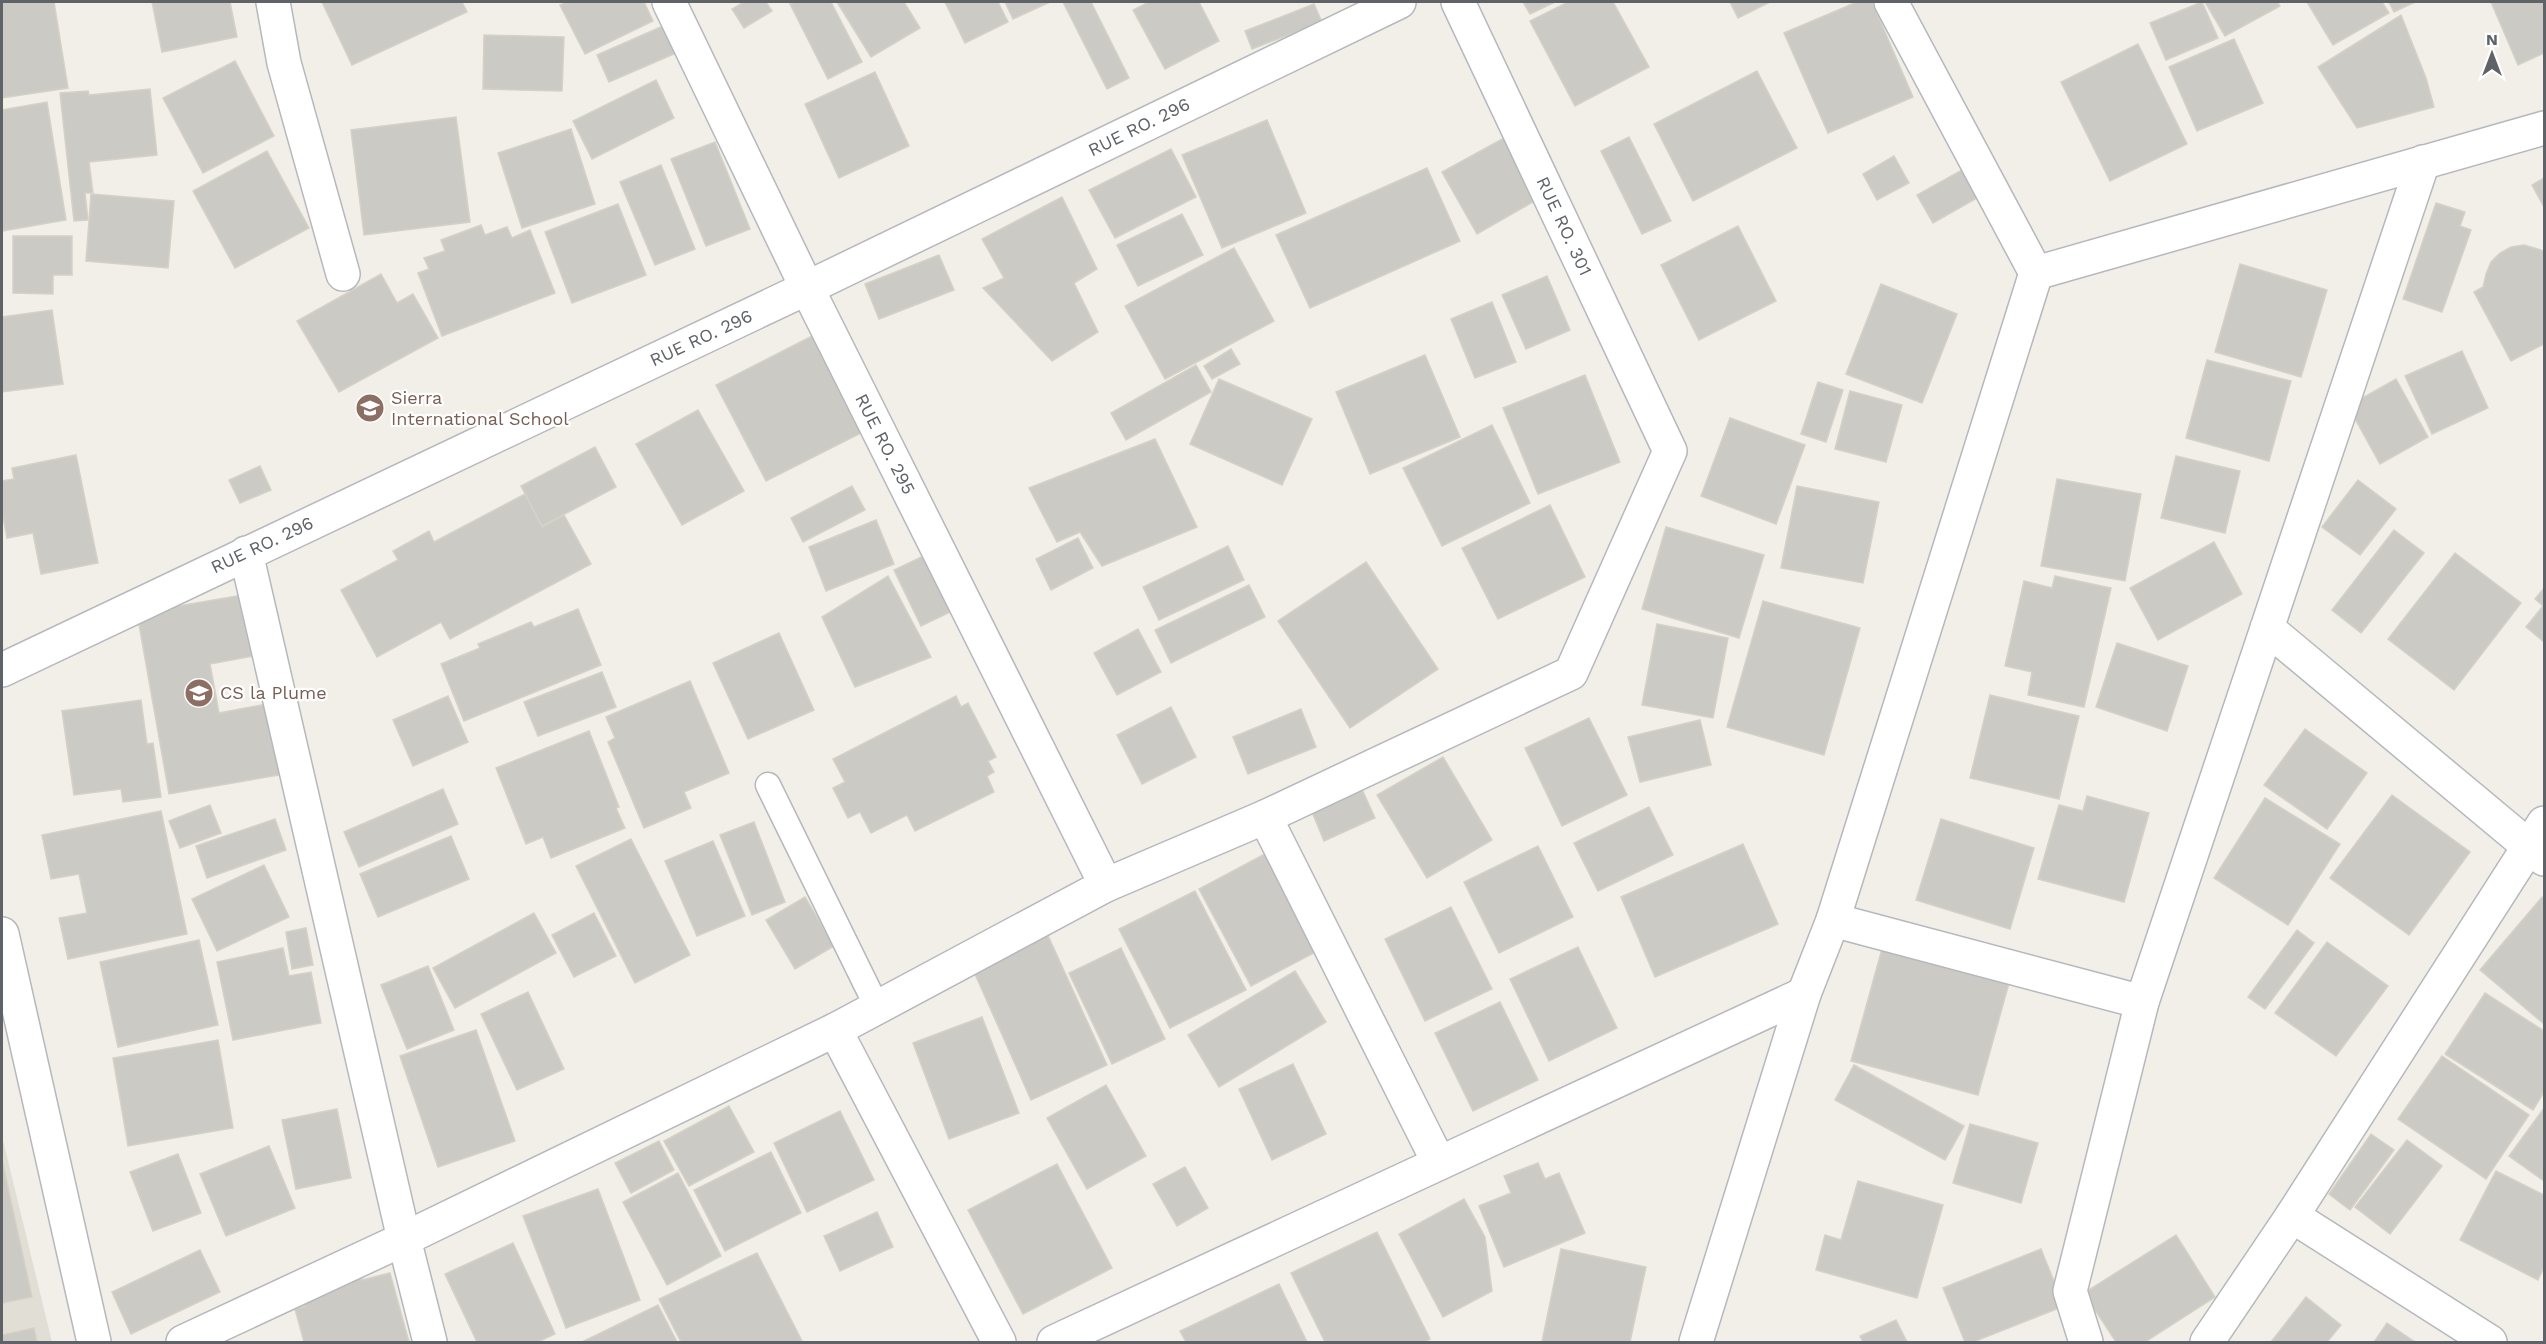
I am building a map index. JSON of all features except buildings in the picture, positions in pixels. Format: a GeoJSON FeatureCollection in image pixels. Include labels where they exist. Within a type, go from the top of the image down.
{"type":"FeatureCollection","features":[{"type":"Feature","properties":{"kind":"street"},"geometry":{"type":"LineString","coordinates":[[273,2],[284,63],[343,274]]}},
{"type":"Feature","properties":{"kind":"street","name":"RUE RO. 295"},"geometry":{"type":"LineString","coordinates":[[669,2],[807,288],[1106,885]]}},
{"type":"Feature","properties":{"kind":"street","name":"RUE RO. 296"},"geometry":{"type":"LineString","coordinates":[[2,670],[807,288],[1399,2]]}},
{"type":"Feature","properties":{"kind":"street","name":"RUE RO. 301"},"geometry":{"type":"LineString","coordinates":[[1265,817],[1571,673],[1670,451],[1458,2]]}},
{"type":"Feature","properties":{"kind":"street"},"geometry":{"type":"LineString","coordinates":[[1696,1342],[1804,994],[1833,920],[2036,273],[1891,2]]}},
{"type":"Feature","properties":{"kind":"street"},"geometry":{"type":"LineString","coordinates":[[2036,273],[2544,128]]}},
{"type":"Feature","properties":{"kind":"street"},"geometry":{"type":"LineString","coordinates":[[2085,1342],[2070,1291],[2142,1002],[2423,162]]}},
{"type":"Feature","properties":{"kind":"street"},"geometry":{"type":"LineString","coordinates":[[246,553],[404,1239],[430,1342]]}},
{"type":"Feature","properties":{"kind":"street"},"geometry":{"type":"LineString","coordinates":[[2207,1342],[2539,843],[2267,628]]}},
{"type":"Feature","properties":{"kind":"street"},"geometry":{"type":"LineString","coordinates":[[183,1342],[404,1239],[835,1030],[1106,885],[1265,817],[1439,1163]]}},
{"type":"Feature","properties":{"kind":"street"},"geometry":{"type":"LineString","coordinates":[[1833,920],[2142,1002]]}},
{"type":"Feature","properties":{"kind":"street"},"geometry":{"type":"LineString","coordinates":[[2,934],[94,1342]]}},
{"type":"Feature","properties":{"kind":"street"},"geometry":{"type":"LineString","coordinates":[[1054,1342],[1804,994]]}},
{"type":"Feature","properties":{"kind":"street"},"geometry":{"type":"LineString","coordinates":[[835,1030],[999,1342]]}},
{"type":"Feature","properties":{"kind":"street"},"geometry":{"type":"LineString","coordinates":[[2292,1216],[2490,1342]]}},
{"type":"Feature","properties":{"kind":"lane"},"geometry":{"type":"LineString","coordinates":[[768,785],[877,1007]]}},
{"type":"Feature","properties":{"kind":"shaded area"},"geometry":{"type":"Polygon","coordinates":[[[2,1136],[52,1342],[2,1342],[2,1136]]]}},
{"type":"Feature","properties":{"kind":"place","name":"Sierra International School"},"geometry":{"type":"Point","coordinates":[370,408]}},
{"type":"Feature","properties":{"kind":"place","name":"CS la Plume"},"geometry":{"type":"Point","coordinates":[199,693]}}]}
